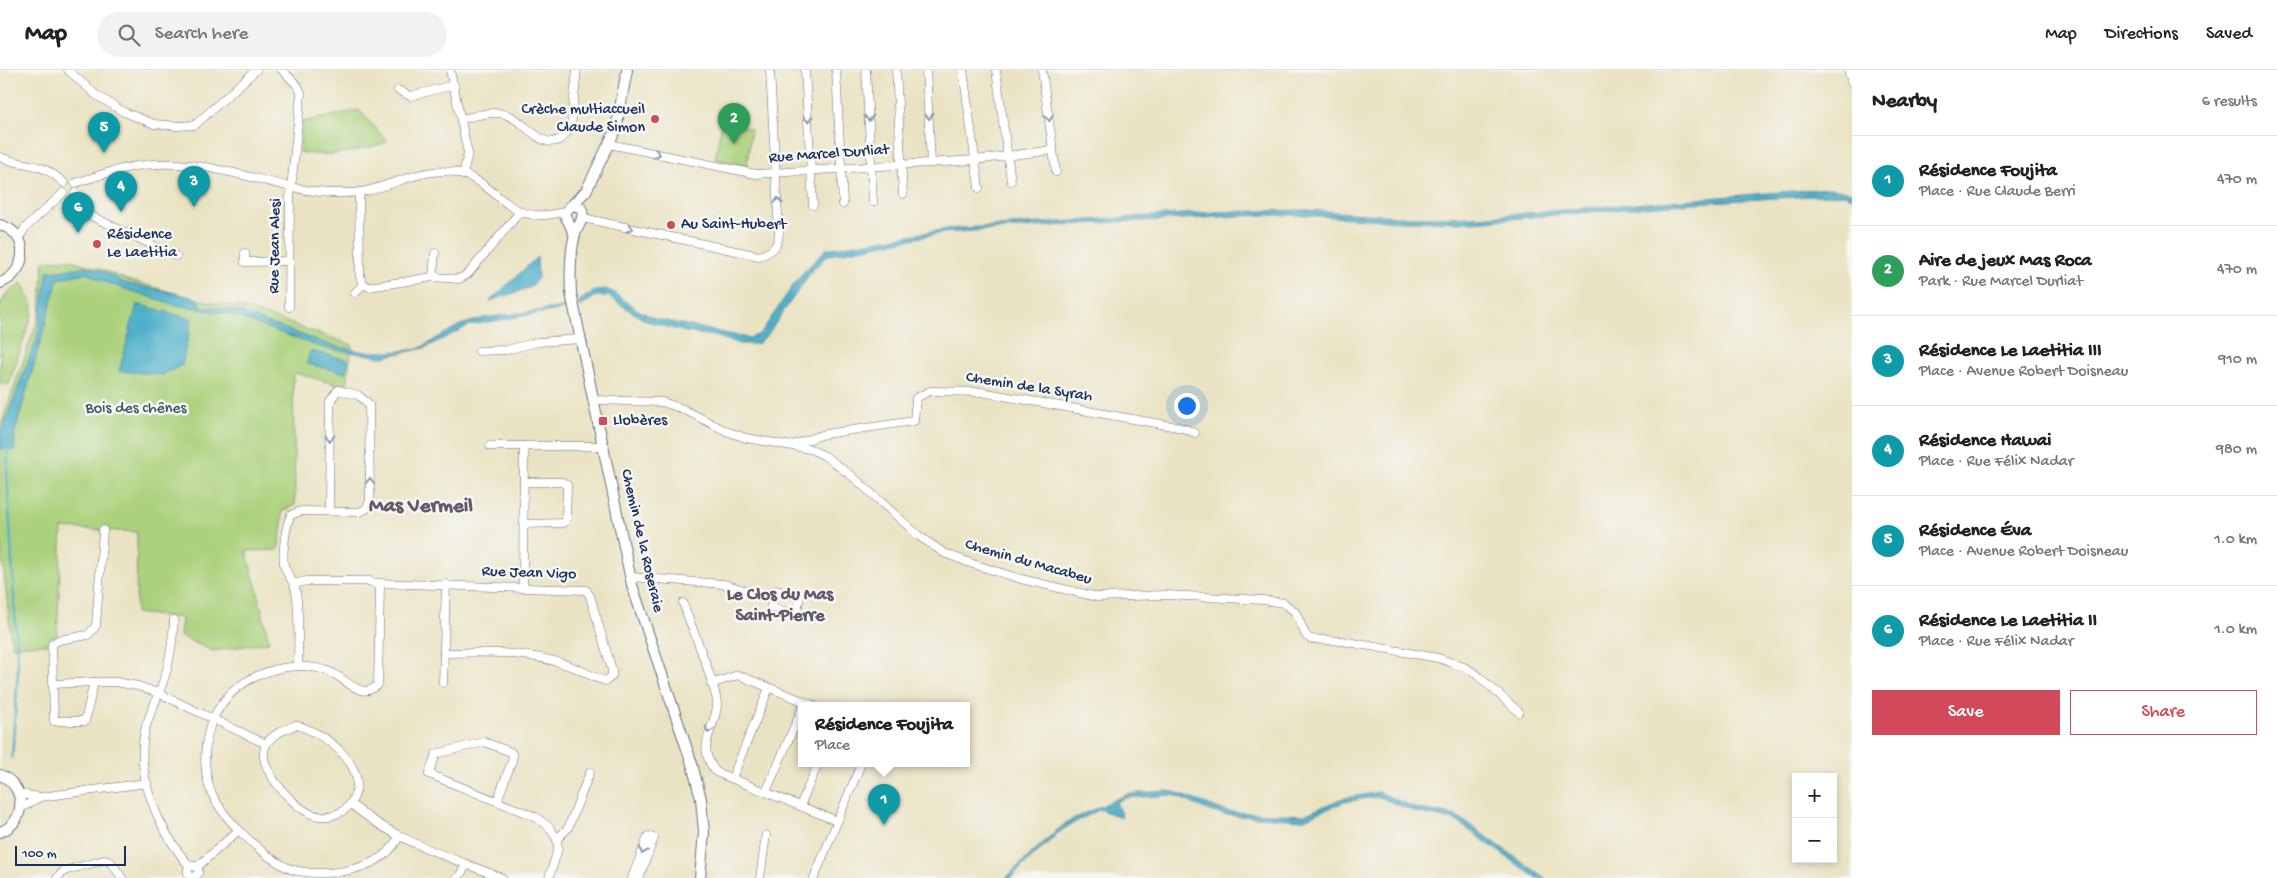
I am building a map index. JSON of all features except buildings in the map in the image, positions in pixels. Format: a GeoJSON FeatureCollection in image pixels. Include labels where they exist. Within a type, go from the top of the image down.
{"type":"FeatureCollection","features":[{"type":"Feature","properties":{"kind":"street"},"geometry":{"type":"LineString","coordinates":[[68,70],[96,96],[124,112],[154,124],[195,125],[256,70]]}},
{"type":"Feature","properties":{"kind":"street","name":"Rue Jean Alesi"},"geometry":{"type":"LineString","coordinates":[[282,70],[298,86],[301,93],[291,186],[289,307]]}},
{"type":"Feature","properties":{"kind":"street"},"geometry":{"type":"LineString","coordinates":[[450,70],[468,154],[463,174]]}},
{"type":"Feature","properties":{"kind":"street"},"geometry":{"type":"LineString","coordinates":[[462,119],[493,113],[504,114],[512,116],[535,136],[543,140],[559,140],[567,134],[571,126],[577,70]]}},
{"type":"Feature","properties":{"kind":"street","name":"Chemin de la Roseraie"},"geometry":{"type":"LineString","coordinates":[[627,70],[616,129],[574,215],[575,235],[570,269],[571,291],[630,577],[692,764],[701,799],[704,832],[700,878]]}},
{"type":"Feature","properties":{"kind":"street"},"geometry":{"type":"LineString","coordinates":[[0,157],[44,167],[52,171],[64,182],[75,183],[137,166],[167,164],[218,169],[331,193],[359,192],[428,172],[452,172],[474,179],[519,213],[543,216],[574,215],[759,256],[770,252],[778,243],[770,70]]}},
{"type":"Feature","properties":{"kind":"street"},"geometry":{"type":"LineString","coordinates":[[806,70],[813,205]]}},
{"type":"Feature","properties":{"kind":"street"},"geometry":{"type":"LineString","coordinates":[[836,70],[843,204]]}},
{"type":"Feature","properties":{"kind":"street"},"geometry":{"type":"LineString","coordinates":[[866,70],[873,202]]}},
{"type":"Feature","properties":{"kind":"street"},"geometry":{"type":"LineString","coordinates":[[896,70],[903,194]]}},
{"type":"Feature","properties":{"kind":"street"},"geometry":{"type":"LineString","coordinates":[[926,70],[931,163]]}},
{"type":"Feature","properties":{"kind":"street"},"geometry":{"type":"LineString","coordinates":[[963,70],[979,188]]}},
{"type":"Feature","properties":{"kind":"street"},"geometry":{"type":"LineString","coordinates":[[996,70],[1011,181]]}},
{"type":"Feature","properties":{"kind":"street"},"geometry":{"type":"LineString","coordinates":[[1042,70],[1056,172]]}},
{"type":"Feature","properties":{"kind":"street"},"geometry":{"type":"LineString","coordinates":[[1848,70],[1852,83]]}},
{"type":"Feature","properties":{"kind":"street"},"geometry":{"type":"LineString","coordinates":[[398,90],[410,96],[454,86]]}},
{"type":"Feature","properties":{"kind":"street","name":"Rue Marcel Durliat"},"geometry":{"type":"LineString","coordinates":[[609,144],[756,174],[776,171],[975,160],[1053,150]]}},
{"type":"Feature","properties":{"kind":"street"},"geometry":{"type":"LineString","coordinates":[[63,193],[64,182]]}},
{"type":"Feature","properties":{"kind":"street"},"geometry":{"type":"LineString","coordinates":[[75,183],[75,193],[91,216],[176,256]]}},
{"type":"Feature","properties":{"kind":"street"},"geometry":{"type":"LineString","coordinates":[[359,192],[360,276],[362,284]]}},
{"type":"Feature","properties":{"kind":"street"},"geometry":{"type":"LineString","coordinates":[[63,193],[67,196],[75,193]]}},
{"type":"Feature","properties":{"kind":"street"},"geometry":{"type":"LineString","coordinates":[[16,234],[28,226],[63,193]]}},
{"type":"Feature","properties":{"kind":"street"},"geometry":{"type":"LineString","coordinates":[[362,284],[369,287],[433,278],[459,279],[468,274],[519,213]]}},
{"type":"Feature","properties":{"kind":"street"},"geometry":{"type":"LineString","coordinates":[[0,225],[16,234],[23,254],[21,263],[10,278],[1,284]]}},
{"type":"Feature","properties":{"kind":"street"},"geometry":{"type":"LineString","coordinates":[[245,253],[245,262],[289,261]]}},
{"type":"Feature","properties":{"kind":"street"},"geometry":{"type":"LineString","coordinates":[[433,278],[435,253]]}},
{"type":"Feature","properties":{"kind":"street"},"geometry":{"type":"LineString","coordinates":[[355,293],[362,284]]}},
{"type":"Feature","properties":{"kind":"street"},"geometry":{"type":"LineString","coordinates":[[479,351],[506,350],[538,342],[581,339]]}},
{"type":"Feature","properties":{"kind":"street"},"geometry":{"type":"LineString","coordinates":[[298,666],[296,591],[284,566],[283,552],[286,542],[287,521],[291,515],[301,512],[359,512],[366,509],[370,501],[369,404],[358,395],[338,390],[330,401],[329,511]]}},
{"type":"Feature","properties":{"kind":"street","name":"Chemin de la Syrah"},"geometry":{"type":"LineString","coordinates":[[792,445],[825,434],[914,422],[916,398],[930,391],[981,392],[1183,428],[1195,433]]}},
{"type":"Feature","properties":{"kind":"street","name":"Chemin du Macabeu"},"geometry":{"type":"LineString","coordinates":[[594,400],[662,402],[683,408],[726,431],[746,438],[810,449],[825,456],[852,476],[906,526],[944,553],[952,556],[1021,579],[1097,597],[1168,595],[1263,600],[1284,603],[1296,613],[1306,636],[1311,639],[1342,641],[1428,656],[1464,666],[1476,674],[1519,712]]}},
{"type":"Feature","properties":{"kind":"street"},"geometry":{"type":"LineString","coordinates":[[490,446],[604,446]]}},
{"type":"Feature","properties":{"kind":"street"},"geometry":{"type":"LineString","coordinates":[[523,587],[524,446]]}},
{"type":"Feature","properties":{"kind":"street"},"geometry":{"type":"LineString","coordinates":[[524,482],[562,482],[567,485],[566,520],[564,523],[524,524]]}},
{"type":"Feature","properties":{"kind":"street"},"geometry":{"type":"LineString","coordinates":[[94,682],[86,721],[54,721],[52,644],[59,640],[88,636],[96,626],[103,530]]}},
{"type":"Feature","properties":{"kind":"street"},"geometry":{"type":"LineString","coordinates":[[630,577],[724,584],[774,599]]}},
{"type":"Feature","properties":{"kind":"street","name":"Rue Jean Vigo"},"geometry":{"type":"LineString","coordinates":[[294,584],[306,581],[370,580],[377,583],[586,590],[590,596],[612,670],[610,679],[606,681],[572,666],[530,655],[502,652],[444,653]]}},
{"type":"Feature","properties":{"kind":"street"},"geometry":{"type":"LineString","coordinates":[[377,583],[380,587],[378,684],[367,691],[361,690],[331,672],[298,666],[274,670],[251,678],[227,698],[213,719],[205,755],[209,787],[217,802],[239,830],[264,851],[294,870],[330,875],[359,870],[388,853],[396,845],[399,836]]}},
{"type":"Feature","properties":{"kind":"street"},"geometry":{"type":"LineString","coordinates":[[443,683],[446,584]]}},
{"type":"Feature","properties":{"kind":"street"},"geometry":{"type":"LineString","coordinates":[[683,603],[712,684],[717,705],[706,740],[706,748],[711,766],[716,772],[837,821]]}},
{"type":"Feature","properties":{"kind":"street"},"geometry":{"type":"LineString","coordinates":[[174,620],[167,671],[146,728],[144,752],[147,783],[159,822],[173,846],[193,873],[239,830]]}},
{"type":"Feature","properties":{"kind":"street"},"geometry":{"type":"LineString","coordinates":[[712,684],[738,675],[798,703]]}},
{"type":"Feature","properties":{"kind":"street"},"geometry":{"type":"LineString","coordinates":[[53,684],[116,682],[138,686],[158,693],[266,744]]}},
{"type":"Feature","properties":{"kind":"street"},"geometry":{"type":"LineString","coordinates":[[732,778],[769,688]]}},
{"type":"Feature","properties":{"kind":"street"},"geometry":{"type":"LineString","coordinates":[[766,792],[798,718]]}},
{"type":"Feature","properties":{"kind":"street"},"geometry":{"type":"LineString","coordinates":[[296,725],[319,734],[337,748],[357,774],[356,794],[351,804],[342,812],[332,816],[326,817],[309,813],[288,798],[275,783],[268,768],[265,755],[266,744],[277,734],[296,725]]}},
{"type":"Feature","properties":{"kind":"street"},"geometry":{"type":"LineString","coordinates":[[497,801],[512,762],[513,756],[511,752],[484,742],[436,754],[428,774],[536,817],[549,827],[558,839],[558,849],[550,878],[543,878]]}},
{"type":"Feature","properties":{"kind":"street"},"geometry":{"type":"LineString","coordinates":[[800,806],[817,767]]}},
{"type":"Feature","properties":{"kind":"street"},"geometry":{"type":"LineString","coordinates":[[814,878],[860,767]]}},
{"type":"Feature","properties":{"kind":"street"},"geometry":{"type":"LineString","coordinates":[[558,839],[568,828],[590,772]]}},
{"type":"Feature","properties":{"kind":"street"},"geometry":{"type":"LineString","coordinates":[[0,832],[12,825],[21,808],[20,794],[16,786],[1,774]]}},
{"type":"Feature","properties":{"kind":"street"},"geometry":{"type":"LineString","coordinates":[[20,794],[40,797],[147,783]]}},
{"type":"Feature","properties":{"kind":"street"},"geometry":{"type":"LineString","coordinates":[[21,808],[40,797]]}},
{"type":"Feature","properties":{"kind":"street"},"geometry":{"type":"LineString","coordinates":[[351,804],[368,818],[399,836],[502,878]]}},
{"type":"Feature","properties":{"kind":"street"},"geometry":{"type":"LineString","coordinates":[[760,878],[766,835]]}},
{"type":"Feature","properties":{"kind":"street"},"geometry":{"type":"LineString","coordinates":[[632,878],[648,836],[654,838],[639,878]]}},
{"type":"Feature","properties":{"kind":"street"},"geometry":{"type":"LineString","coordinates":[[57,878],[64,871],[104,860],[111,862],[122,878]]}},
{"type":"Feature","properties":{"kind":"street"},"geometry":{"type":"LineString","coordinates":[[458,878],[467,864]]}},
{"type":"Feature","properties":{"kind":"green space"},"geometry":{"type":"Polygon","coordinates":[[[359,110],[388,142],[355,151],[333,154],[322,155],[300,152],[302,122],[359,110]]]}},
{"type":"Feature","properties":{"kind":"green space"},"geometry":{"type":"Polygon","coordinates":[[[722,122],[751,129],[747,166],[715,159],[722,122]]]}},
{"type":"Feature","properties":{"kind":"green space","name":"Bois des chênes"},"geometry":{"type":"Polygon","coordinates":[[[68,259],[127,280],[209,302],[251,310],[352,345],[346,387],[295,373],[293,375],[295,505],[282,511],[282,527],[278,550],[246,551],[269,642],[213,651],[180,636],[182,618],[136,613],[137,532],[62,528],[57,635],[50,638],[48,644],[12,646],[0,535],[0,428],[40,313],[44,261],[68,259]]]}},
{"type":"Feature","properties":{"kind":"green space"},"geometry":{"type":"Polygon","coordinates":[[[22,283],[33,305],[32,314],[9,384],[0,384],[0,305],[7,293],[22,283]]]}},
{"type":"Feature","properties":{"kind":"water"},"geometry":{"type":"Polygon","coordinates":[[[1829,188],[1852,192],[1852,197],[1844,194],[1693,203],[1474,222],[1260,215],[942,233],[828,255],[813,269],[768,334],[757,344],[740,344],[715,336],[686,332],[646,321],[608,296],[596,296],[580,307],[579,301],[593,292],[605,289],[613,292],[636,309],[656,319],[749,338],[760,334],[799,277],[826,249],[947,229],[1215,212],[1305,210],[1410,217],[1478,217],[1829,188]]]}},
{"type":"Feature","properties":{"kind":"water"},"geometry":{"type":"Polygon","coordinates":[[[537,257],[538,278],[531,287],[490,301],[537,257]]]}},
{"type":"Feature","properties":{"kind":"water"},"geometry":{"type":"Polygon","coordinates":[[[85,266],[104,272],[125,283],[196,298],[201,306],[232,310],[330,345],[366,352],[418,349],[460,325],[484,318],[571,306],[571,308],[470,325],[425,348],[382,357],[322,348],[229,314],[175,305],[107,283],[86,273],[58,279],[15,432],[14,451],[0,448],[0,435],[37,338],[48,270],[54,272],[85,266]]]}},
{"type":"Feature","properties":{"kind":"water"},"geometry":{"type":"Polygon","coordinates":[[[137,304],[192,319],[182,365],[162,375],[119,371],[137,304]]]}},
{"type":"Feature","properties":{"kind":"water"},"geometry":{"type":"Polygon","coordinates":[[[310,351],[349,360],[345,373],[307,364],[310,351]]]}},
{"type":"Feature","properties":{"kind":"water"},"geometry":{"type":"Polygon","coordinates":[[[1167,791],[1228,812],[1304,815],[1340,799],[1379,792],[1415,808],[1457,816],[1545,878],[1536,878],[1455,820],[1415,812],[1382,798],[1374,797],[1344,802],[1302,820],[1224,815],[1173,795],[1125,798],[1116,802],[1122,817],[1101,809],[1058,833],[1010,878],[1006,878],[1067,822],[1127,794],[1167,791]]]}},
{"type":"Feature","properties":{"kind":"waterway"},"geometry":{"type":"LineString","coordinates":[[8,450],[7,470],[18,670],[12,758]]}},
{"type":"Feature","properties":{"kind":"place","name":"Crèche multiaccueil Claude Simon"},"geometry":{"type":"Point","coordinates":[655,119]}},
{"type":"Feature","properties":{"kind":"place","name":"Aire de jeux Mas Roca"},"geometry":{"type":"Point","coordinates":[734,144]}},
{"type":"Feature","properties":{"kind":"place","name":"Résidence Éva"},"geometry":{"type":"Point","coordinates":[104,153]}},
{"type":"Feature","properties":{"kind":"place","name":"Résidence Le Laetitia III"},"geometry":{"type":"Point","coordinates":[194,207]}},
{"type":"Feature","properties":{"kind":"place","name":"Résidence Hawai"},"geometry":{"type":"Point","coordinates":[121,212]}},
{"type":"Feature","properties":{"kind":"place","name":"Au Saint-Hubert"},"geometry":{"type":"Point","coordinates":[671,225]}},
{"type":"Feature","properties":{"kind":"place","name":"Résidence Le Laetitia II"},"geometry":{"type":"Point","coordinates":[78,233]}},
{"type":"Feature","properties":{"kind":"place","name":"Résidence Le Laetitia"},"geometry":{"type":"Point","coordinates":[97,244]}},
{"type":"Feature","properties":{"kind":"place","name":"Llobères"},"geometry":{"type":"Point","coordinates":[603,421]}},
{"type":"Feature","properties":{"kind":"place","name":"Résidence Foujita"},"geometry":{"type":"Point","coordinates":[884,825]}},
{"type":"Feature","properties":{"kind":"district","name":"Mas Vermeil"},"geometry":{"type":"Point","coordinates":[421,507]}},
{"type":"Feature","properties":{"kind":"district","name":"Le Clos du Mas Saint-Pierre"},"geometry":{"type":"Point","coordinates":[780,605]}}]}
